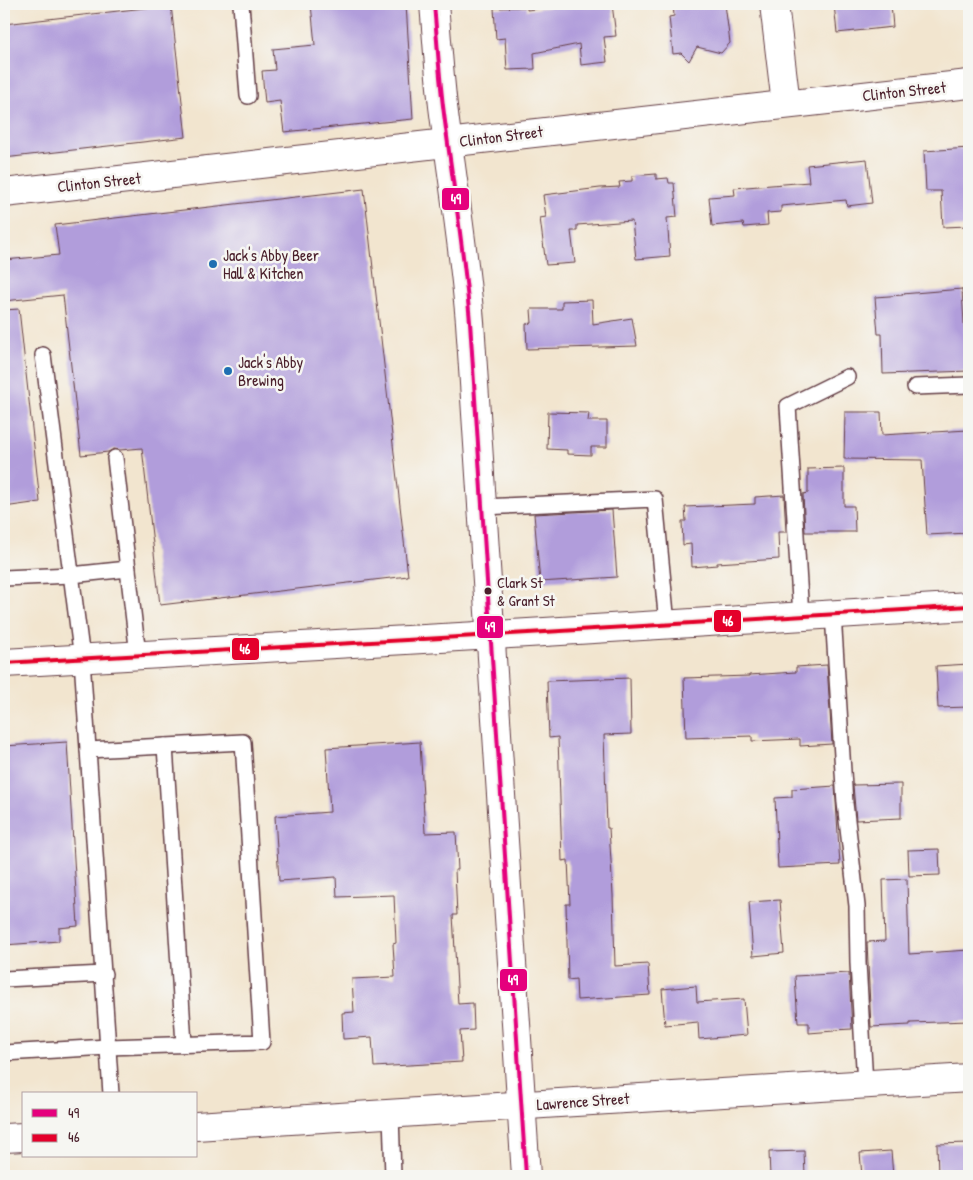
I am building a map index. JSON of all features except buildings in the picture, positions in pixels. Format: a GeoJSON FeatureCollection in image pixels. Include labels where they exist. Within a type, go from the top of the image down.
{"type":"FeatureCollection","features":[{"type":"Feature","properties":{"kind":"street"},"geometry":{"type":"LineString","coordinates":[[434,4],[439,68],[469,308],[526,1176]]}},
{"type":"Feature","properties":{"kind":"street"},"geometry":{"type":"LineString","coordinates":[[774,4],[786,104]]}},
{"type":"Feature","properties":{"kind":"street","name":"Clinton Street"},"geometry":{"type":"LineString","coordinates":[[4,193],[969,84]]}},
{"type":"Feature","properties":{"kind":"street"},"geometry":{"type":"LineString","coordinates":[[4,663],[491,636],[969,606]]}},
{"type":"Feature","properties":{"kind":"street","name":"Lawrence Street"},"geometry":{"type":"LineString","coordinates":[[198,1126],[969,1078]]}},
{"type":"Feature","properties":{"kind":"street"},"geometry":{"type":"LineString","coordinates":[[4,1138],[22,1137]]}},
{"type":"Feature","properties":{"kind":"lane"},"geometry":{"type":"LineString","coordinates":[[241,4],[248,96]]}},
{"type":"Feature","properties":{"kind":"lane"},"geometry":{"type":"LineString","coordinates":[[43,355],[82,659],[111,1092]]}},
{"type":"Feature","properties":{"kind":"lane"},"geometry":{"type":"LineString","coordinates":[[801,616],[788,406],[847,377]]}},
{"type":"Feature","properties":{"kind":"lane"},"geometry":{"type":"LineString","coordinates":[[915,387],[969,385]]}},
{"type":"Feature","properties":{"kind":"lane"},"geometry":{"type":"LineString","coordinates":[[115,458],[138,655]]}},
{"type":"Feature","properties":{"kind":"lane"},"geometry":{"type":"LineString","coordinates":[[482,507],[654,498],[667,624]]}},
{"type":"Feature","properties":{"kind":"lane"},"geometry":{"type":"LineString","coordinates":[[4,578],[71,575],[128,569]]}},
{"type":"Feature","properties":{"kind":"lane"},"geometry":{"type":"LineString","coordinates":[[833,614],[845,803],[857,906],[858,963],[865,1084]]}},
{"type":"Feature","properties":{"kind":"lane"},"geometry":{"type":"LineString","coordinates":[[4,1054],[108,1047],[262,1042],[243,742],[88,750]]}},
{"type":"Feature","properties":{"kind":"lane"},"geometry":{"type":"LineString","coordinates":[[164,746],[184,1044]]}},
{"type":"Feature","properties":{"kind":"lane"},"geometry":{"type":"LineString","coordinates":[[4,980],[104,974]]}},
{"type":"Feature","properties":{"kind":"lane"},"geometry":{"type":"LineString","coordinates":[[391,1114],[393,1176]]}},
{"type":"Feature","properties":{"kind":"transit line","name":"49"},"geometry":{"type":"LineString","coordinates":[[434,4],[443,106],[470,322],[526,1176]]}},
{"type":"Feature","properties":{"kind":"transit line","name":"46"},"geometry":{"type":"LineString","coordinates":[[4,663],[969,606]]}},
{"type":"Feature","properties":{"kind":"place","name":"Jack's Abby Beer Hall & Kitchen"},"geometry":{"type":"Point","coordinates":[213,264]}},
{"type":"Feature","properties":{"kind":"place","name":"Jack's Abby Brewing"},"geometry":{"type":"Point","coordinates":[228,371]}},
{"type":"Feature","properties":{"kind":"place","name":"Clark St & Grant St"},"geometry":{"type":"Point","coordinates":[488,591]}}]}
